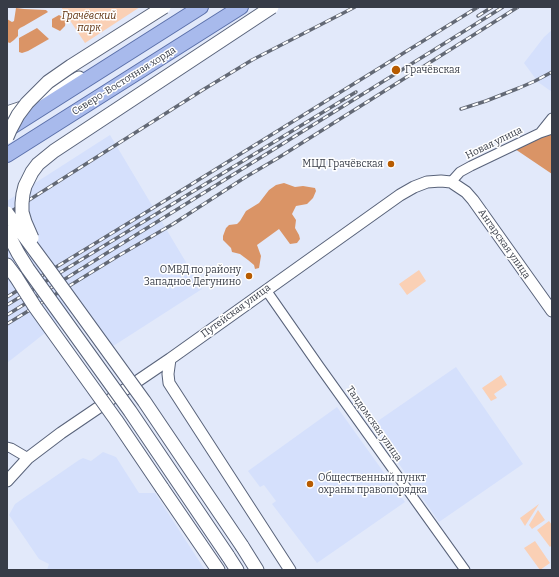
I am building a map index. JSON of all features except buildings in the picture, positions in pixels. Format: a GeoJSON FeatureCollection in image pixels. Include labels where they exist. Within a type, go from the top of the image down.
{"type":"FeatureCollection","features":[{"type":"Feature","properties":{"kind":"main road"},"geometry":{"type":"LineString","coordinates":[[7,137],[18,115],[27,103],[48,82],[164,7]]}},
{"type":"Feature","properties":{"kind":"main road","name":"Северо-Восточная хорда"},"geometry":{"type":"LineString","coordinates":[[7,154],[241,7]]}},
{"type":"Feature","properties":{"kind":"main road"},"geometry":{"type":"LineString","coordinates":[[47,266],[28,230],[22,212],[22,194],[32,172],[54,151],[272,7]]}},
{"type":"Feature","properties":{"kind":"main road","name":"Северо-Восточная хорда"},"geometry":{"type":"LineString","coordinates":[[7,130],[196,10]]}},
{"type":"Feature","properties":{"kind":"main road"},"geometry":{"type":"LineString","coordinates":[[7,113],[32,104],[149,40]]}},
{"type":"Feature","properties":{"kind":"main road"},"geometry":{"type":"LineString","coordinates":[[7,213],[47,266],[152,413],[257,570]]}},
{"type":"Feature","properties":{"kind":"main road"},"geometry":{"type":"LineString","coordinates":[[7,232],[28,269],[130,411],[237,570]]}},
{"type":"Feature","properties":{"kind":"main road"},"geometry":{"type":"LineString","coordinates":[[7,266],[116,420],[216,568]]}},
{"type":"Feature","properties":{"kind":"street"},"geometry":{"type":"LineString","coordinates":[[540,133],[552,118]]}},
{"type":"Feature","properties":{"kind":"street","name":"Новая улица"},"geometry":{"type":"LineString","coordinates":[[451,182],[460,172],[471,166],[540,133],[552,129]]}},
{"type":"Feature","properties":{"kind":"street","name":"Путейская улица"},"geometry":{"type":"LineString","coordinates":[[7,480],[28,458],[61,433],[170,358],[400,195],[427,182],[451,182]]}},
{"type":"Feature","properties":{"kind":"street","name":"Ангарская улица"},"geometry":{"type":"LineString","coordinates":[[451,182],[466,192],[473,200],[552,311]]}},
{"type":"Feature","properties":{"kind":"street","name":"Талдомская улица"},"geometry":{"type":"LineString","coordinates":[[266,290],[464,570]]}},
{"type":"Feature","properties":{"kind":"street"},"geometry":{"type":"LineString","coordinates":[[170,358],[168,374],[169,383],[290,570]]}},
{"type":"Feature","properties":{"kind":"street"},"geometry":{"type":"LineString","coordinates":[[7,447],[28,458]]}},
{"type":"Feature","properties":{"kind":"shaded area"},"geometry":{"type":"Polygon","coordinates":[[[16,8],[46,10],[48,12],[20,28],[18,30],[18,36],[10,43],[7,42],[7,19],[12,22],[14,21],[16,8]]]}},
{"type":"Feature","properties":{"kind":"shaded area"},"geometry":{"type":"Polygon","coordinates":[[[59,15],[66,19],[65,26],[60,31],[52,27],[52,19],[59,15]]]}},
{"type":"Feature","properties":{"kind":"shaded area"},"geometry":{"type":"Polygon","coordinates":[[[37,28],[49,39],[28,51],[22,53],[19,52],[19,38],[37,28]]]}},
{"type":"Feature","properties":{"kind":"shaded area"},"geometry":{"type":"Polygon","coordinates":[[[552,30],[552,92],[538,82],[524,63],[544,37],[552,30]]]}},
{"type":"Feature","properties":{"kind":"shaded area"},"geometry":{"type":"Polygon","coordinates":[[[552,133],[552,174],[515,149],[552,133]]]}},
{"type":"Feature","properties":{"kind":"shaded area"},"geometry":{"type":"Polygon","coordinates":[[[110,135],[202,289],[107,350],[78,307],[7,363],[7,201],[110,135]]]}},
{"type":"Feature","properties":{"kind":"shaded area"},"geometry":{"type":"Polygon","coordinates":[[[284,183],[295,187],[303,186],[315,188],[316,191],[313,198],[307,204],[296,206],[292,214],[296,220],[295,228],[300,239],[297,243],[290,244],[279,229],[257,245],[261,256],[259,268],[255,269],[254,265],[240,254],[232,252],[231,248],[223,240],[223,236],[229,225],[237,224],[246,211],[259,203],[269,190],[276,185],[284,183]]]}},
{"type":"Feature","properties":{"kind":"shaded area"},"geometry":{"type":"Polygon","coordinates":[[[456,367],[523,464],[439,522],[372,425],[456,367]]]}},
{"type":"Feature","properties":{"kind":"shaded area"},"geometry":{"type":"Polygon","coordinates":[[[337,407],[405,502],[317,563],[272,504],[276,501],[264,485],[260,487],[248,471],[337,407]]]}},
{"type":"Feature","properties":{"kind":"shaded area"},"geometry":{"type":"Polygon","coordinates":[[[103,452],[116,457],[139,493],[155,493],[205,570],[47,570],[49,564],[39,559],[9,515],[15,504],[79,460],[83,458],[91,461],[103,452]]]}},
{"type":"Feature","properties":{"kind":"green space","name":"Грачёвский парк"},"geometry":{"type":"Polygon","coordinates":[[[61,7],[140,7],[85,43],[61,7]]]}},
{"type":"Feature","properties":{"kind":"green space"},"geometry":{"type":"Polygon","coordinates":[[[419,270],[426,281],[407,295],[399,284],[419,270]]]}},
{"type":"Feature","properties":{"kind":"green space"},"geometry":{"type":"Polygon","coordinates":[[[501,375],[507,385],[494,394],[497,398],[491,401],[482,388],[501,375]]]}},
{"type":"Feature","properties":{"kind":"green space"},"geometry":{"type":"Polygon","coordinates":[[[539,504],[525,526],[520,518],[539,504]]]}},
{"type":"Feature","properties":{"kind":"green space"},"geometry":{"type":"Polygon","coordinates":[[[538,510],[545,520],[532,529],[529,525],[538,510]]]}},
{"type":"Feature","properties":{"kind":"green space"},"geometry":{"type":"Polygon","coordinates":[[[549,521],[552,525],[552,545],[550,547],[537,530],[549,521]]]}},
{"type":"Feature","properties":{"kind":"green space"},"geometry":{"type":"Polygon","coordinates":[[[535,541],[550,563],[540,570],[524,548],[535,541]]]}},
{"type":"Feature","properties":{"kind":"railway"},"geometry":{"type":"LineString","coordinates":[[7,214],[252,60],[355,7]]}},
{"type":"Feature","properties":{"kind":"railway"},"geometry":{"type":"LineString","coordinates":[[7,297],[478,7]]}},
{"type":"Feature","properties":{"kind":"railway"},"geometry":{"type":"LineString","coordinates":[[478,16],[492,7]]}},
{"type":"Feature","properties":{"kind":"railway"},"geometry":{"type":"LineString","coordinates":[[7,315],[503,7]]}},
{"type":"Feature","properties":{"kind":"railway"},"geometry":{"type":"LineString","coordinates":[[7,324],[173,224],[518,7]]}},
{"type":"Feature","properties":{"kind":"railway"},"geometry":{"type":"LineString","coordinates":[[461,109],[519,88],[552,72]]}},
{"type":"Feature","properties":{"kind":"railway"},"geometry":{"type":"LineString","coordinates":[[7,305],[356,92]]}},
{"type":"Feature","properties":{"kind":"place","name":"Грачёвская"},"geometry":{"type":"Point","coordinates":[396,70]}},
{"type":"Feature","properties":{"kind":"place","name":"МЦД Грачёвская"},"geometry":{"type":"Point","coordinates":[391,164]}},
{"type":"Feature","properties":{"kind":"place","name":"ОМВД по району Западное Дегунино"},"geometry":{"type":"Point","coordinates":[249,276]}},
{"type":"Feature","properties":{"kind":"place","name":"Общественный пункт охраны правопорядка"},"geometry":{"type":"Point","coordinates":[310,484]}}]}
